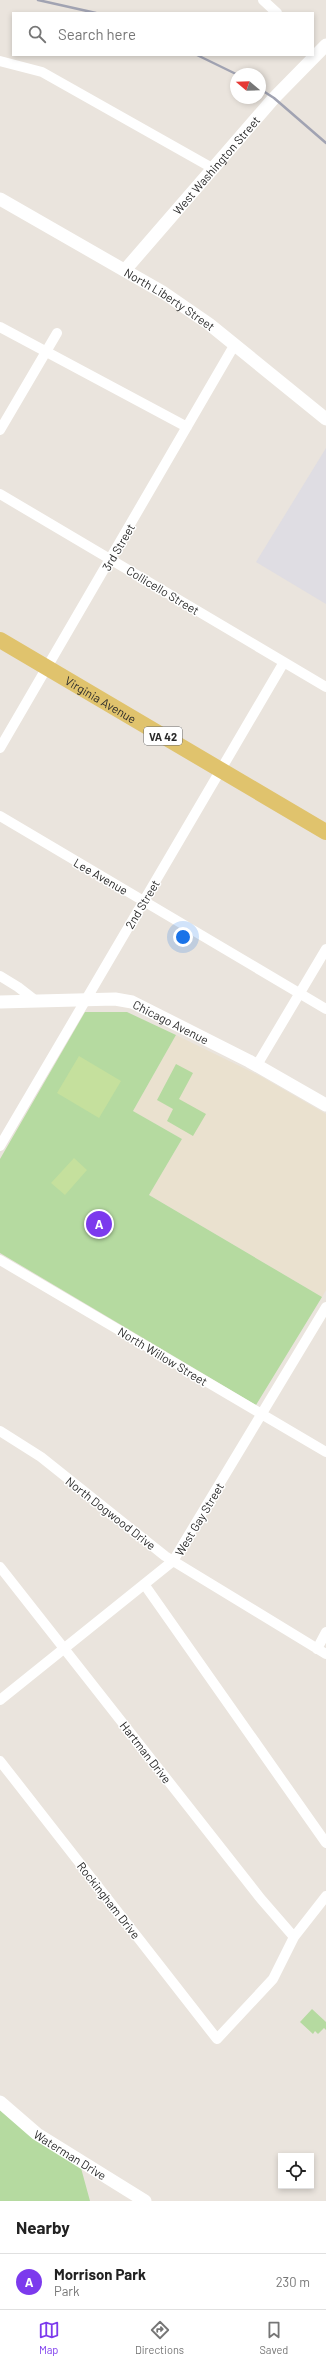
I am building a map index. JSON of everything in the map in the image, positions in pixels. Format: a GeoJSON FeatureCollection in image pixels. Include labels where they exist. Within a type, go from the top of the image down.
{"type":"FeatureCollection","features":[{"type":"Feature","properties":{"kind":"main road","name":"Virginia Avenue"},"geometry":{"type":"LineString","coordinates":[[0,640],[326,832]]}},
{"type":"Feature","properties":{"kind":"street"},"geometry":{"type":"LineString","coordinates":[[263,0],[276,12]]}},
{"type":"Feature","properties":{"kind":"street","name":"West Washington Street"},"geometry":{"type":"LineString","coordinates":[[125,270],[312,56]]}},
{"type":"Feature","properties":{"kind":"street"},"geometry":{"type":"LineString","coordinates":[[0,61],[42,72],[214,169]]}},
{"type":"Feature","properties":{"kind":"street","name":"North Liberty Street"},"geometry":{"type":"LineString","coordinates":[[0,199],[125,270],[184,306],[235,344],[325,416]]}},
{"type":"Feature","properties":{"kind":"street"},"geometry":{"type":"LineString","coordinates":[[0,327],[187,426]]}},
{"type":"Feature","properties":{"kind":"street"},"geometry":{"type":"LineString","coordinates":[[0,430],[45,351],[57,333]]}},
{"type":"Feature","properties":{"kind":"street","name":"3rd Street"},"geometry":{"type":"LineString","coordinates":[[0,748],[48,668],[235,344]]}},
{"type":"Feature","properties":{"kind":"street","name":"Collicello Street"},"geometry":{"type":"LineString","coordinates":[[0,494],[326,687]]}},
{"type":"Feature","properties":{"kind":"street","name":"2nd Street"},"geometry":{"type":"LineString","coordinates":[[0,1146],[84,1000],[145,901],[284,662]]}},
{"type":"Feature","properties":{"kind":"street","name":"Lee Avenue"},"geometry":{"type":"LineString","coordinates":[[0,816],[326,1009]]}},
{"type":"Feature","properties":{"kind":"street"},"geometry":{"type":"LineString","coordinates":[[257,1065],[326,948]]}},
{"type":"Feature","properties":{"kind":"street"},"geometry":{"type":"LineString","coordinates":[[0,976],[18,986],[36,1001]]}},
{"type":"Feature","properties":{"kind":"street","name":"Chicago Avenue"},"geometry":{"type":"LineString","coordinates":[[0,1002],[115,999],[137,1004],[257,1065],[326,1105]]}},
{"type":"Feature","properties":{"kind":"street","name":"North Willow Street"},"geometry":{"type":"LineString","coordinates":[[0,1260],[326,1452]]}},
{"type":"Feature","properties":{"kind":"street","name":"West Gay Street"},"geometry":{"type":"LineString","coordinates":[[0,1700],[173,1561],[326,1307]]}},
{"type":"Feature","properties":{"kind":"street","name":"North Dogwood Drive"},"geometry":{"type":"LineString","coordinates":[[0,1430],[41,1457],[173,1561],[326,1654]]}},
{"type":"Feature","properties":{"kind":"street","name":"Hartman Drive"},"geometry":{"type":"LineString","coordinates":[[0,1567],[262,1899],[294,1936]]}},
{"type":"Feature","properties":{"kind":"street"},"geometry":{"type":"LineString","coordinates":[[144,1584],[326,1843]]}},
{"type":"Feature","properties":{"kind":"street"},"geometry":{"type":"LineString","coordinates":[[317,1649],[326,1632]]}},
{"type":"Feature","properties":{"kind":"street","name":"Rockingham Drive"},"geometry":{"type":"LineString","coordinates":[[0,1761],[217,2039],[273,1979],[294,1936]]}},
{"type":"Feature","properties":{"kind":"street"},"geometry":{"type":"LineString","coordinates":[[294,1936],[326,1896]]}},
{"type":"Feature","properties":{"kind":"street","name":"Waterman Drive"},"geometry":{"type":"LineString","coordinates":[[0,2102],[18,2120],[37,2134],[145,2201]]}},
{"type":"Feature","properties":{"kind":"shaded area"},"geometry":{"type":"Polygon","coordinates":[[[326,448],[326,604],[256,562],[326,448]]]}},
{"type":"Feature","properties":{"kind":"shaded area"},"geometry":{"type":"Polygon","coordinates":[[[176,1035],[262,1077],[326,1114],[326,1290],[322,1297],[149,1195],[182,1139],[133,1111],[176,1035]]]}},
{"type":"Feature","properties":{"kind":"green space"},"geometry":{"type":"Polygon","coordinates":[[[85,1012],[127,1012],[176,1035],[133,1111],[182,1139],[149,1195],[322,1297],[256,1405],[0,1253],[0,1159],[85,1012]]]}},
{"type":"Feature","properties":{"kind":"green space"},"geometry":{"type":"Polygon","coordinates":[[[79,1056],[121,1081],[99,1118],[57,1093],[79,1056]]]}},
{"type":"Feature","properties":{"kind":"green space"},"geometry":{"type":"Polygon","coordinates":[[[176,1064],[193,1073],[179,1099],[206,1114],[193,1136],[167,1121],[173,1109],[157,1100],[176,1064]]]}},
{"type":"Feature","properties":{"kind":"green space"},"geometry":{"type":"Polygon","coordinates":[[[74,1158],[87,1170],[65,1195],[51,1183],[74,1158]]]}},
{"type":"Feature","properties":{"kind":"green space"},"geometry":{"type":"Polygon","coordinates":[[[312,2009],[326,2022],[326,2030],[324,2028],[318,2034],[315,2031],[313,2034],[300,2022],[312,2009]]]}},
{"type":"Feature","properties":{"kind":"green space"},"geometry":{"type":"Polygon","coordinates":[[[0,2104],[81,2168],[90,2201],[0,2201],[0,2104]]]}},
{"type":"Feature","properties":{"kind":"railway"},"geometry":{"type":"LineString","coordinates":[[38,0],[92,12]]}},
{"type":"Feature","properties":{"kind":"railway"},"geometry":{"type":"LineString","coordinates":[[199,56],[230,71]]}},
{"type":"Feature","properties":{"kind":"railway"},"geometry":{"type":"LineString","coordinates":[[266,93],[326,143]]}},
{"type":"Feature","properties":{"kind":"place","name":"Morrison Park"},"geometry":{"type":"Point","coordinates":[99,1224]}}]}
